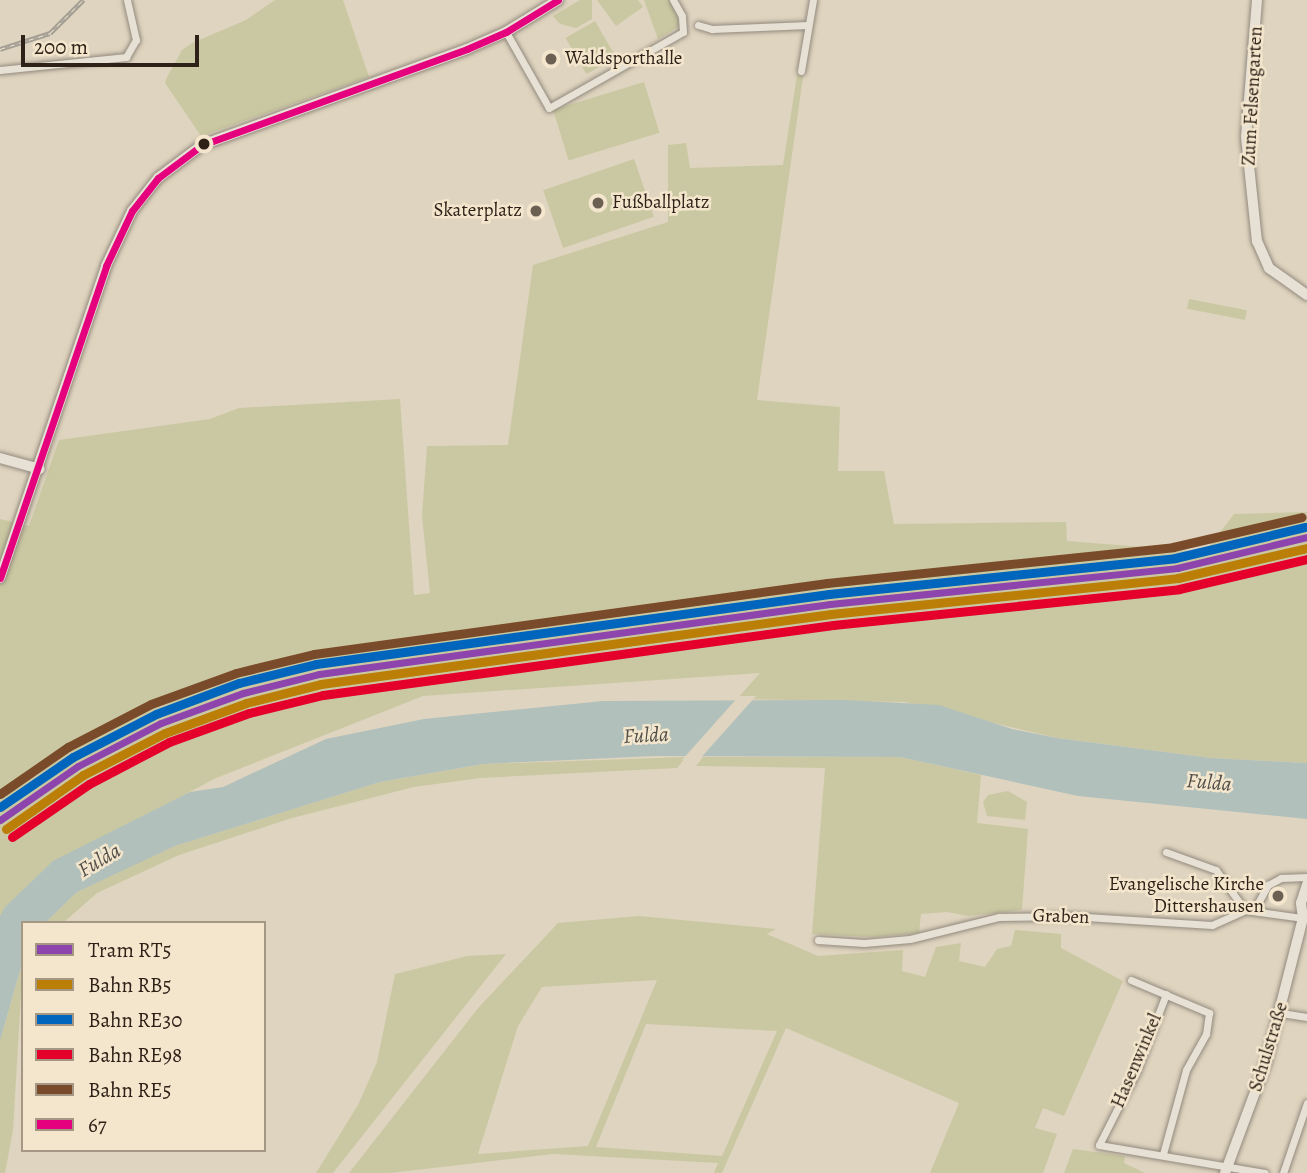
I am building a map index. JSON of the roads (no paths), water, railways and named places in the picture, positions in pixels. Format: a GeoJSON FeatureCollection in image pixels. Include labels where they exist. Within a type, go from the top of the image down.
{"type":"FeatureCollection","features":[{"type":"Feature","properties":{"kind":"street"},"geometry":{"type":"LineString","coordinates":[[0,70],[125,57],[136,40],[127,0]]}},
{"type":"Feature","properties":{"kind":"street"},"geometry":{"type":"LineString","coordinates":[[0,578],[40,469],[118,236],[143,195],[165,171],[202,145],[232,131],[506,33],[558,0]]}},
{"type":"Feature","properties":{"kind":"street"},"geometry":{"type":"LineString","coordinates":[[506,33],[549,108],[682,32],[682,16],[673,0]]}},
{"type":"Feature","properties":{"kind":"street"},"geometry":{"type":"LineString","coordinates":[[801,71],[813,0]]}},
{"type":"Feature","properties":{"kind":"street","name":"Zum Felsengarten"},"geometry":{"type":"LineString","coordinates":[[1257,0],[1247,137],[1257,242],[1269,268],[1307,295]]}},
{"type":"Feature","properties":{"kind":"street"},"geometry":{"type":"LineString","coordinates":[[698,25],[712,29],[808,25]]}},
{"type":"Feature","properties":{"kind":"street"},"geometry":{"type":"LineString","coordinates":[[0,458],[40,469]]}},
{"type":"Feature","properties":{"kind":"street"},"geometry":{"type":"LineString","coordinates":[[1166,852],[1216,870],[1245,910],[1305,917]]}},
{"type":"Feature","properties":{"kind":"street"},"geometry":{"type":"LineString","coordinates":[[1254,911],[1268,885],[1281,878],[1307,877]]}},
{"type":"Feature","properties":{"kind":"street","name":"Schulstraße"},"geometry":{"type":"LineString","coordinates":[[1227,1169],[1280,1013],[1305,917],[1301,903],[1307,884]]}},
{"type":"Feature","properties":{"kind":"street","name":"Graben"},"geometry":{"type":"LineString","coordinates":[[818,940],[864,943],[910,939],[999,917],[1023,916],[1212,925],[1245,910]]}},
{"type":"Feature","properties":{"kind":"street","name":"Hasenwinkel"},"geometry":{"type":"LineString","coordinates":[[1131,980],[1206,1009],[1209,1021],[1186,1070],[1163,1154]]}},
{"type":"Feature","properties":{"kind":"street","name":"Hasenwinkel"},"geometry":{"type":"LineString","coordinates":[[1166,994],[1137,1070],[1099,1144],[1163,1154],[1227,1169],[1265,1173]]}},
{"type":"Feature","properties":{"kind":"street"},"geometry":{"type":"LineString","coordinates":[[1280,1013],[1307,1017]]}},
{"type":"Feature","properties":{"kind":"street"},"geometry":{"type":"LineString","coordinates":[[1283,1173],[1307,1103]]}},
{"type":"Feature","properties":{"kind":"water","name":"Fulda"},"geometry":{"type":"Polygon","coordinates":[[[846,700],[939,705],[1012,729],[1057,738],[1211,758],[1307,763],[1307,819],[1078,796],[900,757],[655,756],[483,764],[380,782],[175,846],[77,892],[47,921],[21,921],[21,967],[0,1041],[0,916],[5,907],[53,861],[190,792],[223,787],[326,739],[424,719],[603,701],[846,700]]]}},
{"type":"Feature","properties":{"kind":"railway"},"geometry":{"type":"LineString","coordinates":[[0,49],[50,33],[83,0]]}},
{"type":"Feature","properties":{"kind":"tram line","name":"RT5"},"geometry":{"type":"LineString","coordinates":[[0,820],[78,766],[161,723],[243,693],[319,674],[830,604],[1177,568],[1307,537]]}},
{"type":"Feature","properties":{"kind":"rail line","name":"RE5"},"geometry":{"type":"LineString","coordinates":[[0,794],[68,747],[151,704],[236,673],[314,654],[827,583],[1173,547],[1302,517]]}},
{"type":"Feature","properties":{"kind":"rail line","name":"RE30"},"geometry":{"type":"LineString","coordinates":[[0,807],[73,757],[156,714],[239,683],[316,664],[829,594],[1175,558],[1305,527]]}},
{"type":"Feature","properties":{"kind":"rail line","name":"RB5"},"geometry":{"type":"LineString","coordinates":[[6,829],[83,775],[165,733],[246,703],[321,684],[831,614],[1178,578],[1307,548]]}},
{"type":"Feature","properties":{"kind":"rail line","name":"RE98"},"geometry":{"type":"LineString","coordinates":[[12,837],[89,784],[169,742],[249,713],[323,695],[833,625],[1179,589],[1307,559]]}},
{"type":"Feature","properties":{"kind":"place","name":"Waldsporthalle"},"geometry":{"type":"Point","coordinates":[551,59]}},
{"type":"Feature","properties":{"kind":"place","name":"Fußballplatz"},"geometry":{"type":"Point","coordinates":[598,203]}},
{"type":"Feature","properties":{"kind":"place","name":"Skaterplatz"},"geometry":{"type":"Point","coordinates":[536,211]}},
{"type":"Feature","properties":{"kind":"place","name":"Evangelische Kirche Dittershausen"},"geometry":{"type":"Point","coordinates":[1278,896]}}]}
